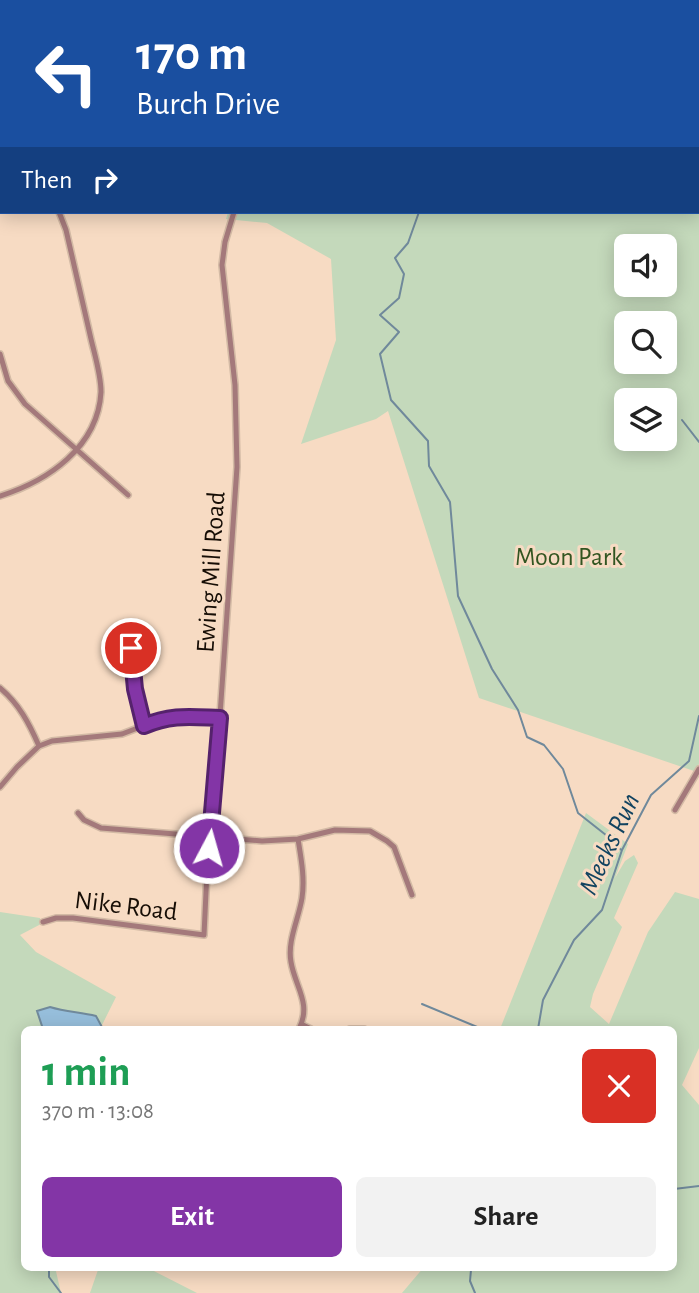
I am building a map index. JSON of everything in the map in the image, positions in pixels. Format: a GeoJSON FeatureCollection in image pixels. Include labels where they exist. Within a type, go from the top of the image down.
{"type":"FeatureCollection","features":[{"type":"Feature","properties":{"kind":"street"},"geometry":{"type":"LineString","coordinates":[[0,496],[44,476],[77,451],[91,430],[97,411],[101,390],[69,243],[60,214]]}},
{"type":"Feature","properties":{"kind":"street","name":"Ewing Mill Road"},"geometry":{"type":"LineString","coordinates":[[204,935],[237,467],[235,385],[222,265],[233,214]]}},
{"type":"Feature","properties":{"kind":"street"},"geometry":{"type":"LineString","coordinates":[[0,354],[8,381],[25,404],[128,495]]}},
{"type":"Feature","properties":{"kind":"street"},"geometry":{"type":"LineString","coordinates":[[131,648],[135,689],[144,726]]}},
{"type":"Feature","properties":{"kind":"street"},"geometry":{"type":"LineString","coordinates":[[0,688],[13,699],[30,724],[39,746]]}},
{"type":"Feature","properties":{"kind":"street"},"geometry":{"type":"LineString","coordinates":[[0,788],[17,766],[39,746],[65,739],[122,734],[178,716],[220,718]]}},
{"type":"Feature","properties":{"kind":"street"},"geometry":{"type":"LineString","coordinates":[[675,810],[699,769]]}},
{"type":"Feature","properties":{"kind":"street"},"geometry":{"type":"LineString","coordinates":[[78,813],[84,820],[101,828],[262,841],[298,839],[335,830],[370,831],[394,847],[412,895]]}},
{"type":"Feature","properties":{"kind":"street"},"geometry":{"type":"LineString","coordinates":[[298,839],[303,868],[303,896],[290,961],[305,1008],[300,1026]]}},
{"type":"Feature","properties":{"kind":"street","name":"Nike Road"},"geometry":{"type":"LineString","coordinates":[[43,922],[56,918],[73,918],[204,935]]}},
{"type":"Feature","properties":{"kind":"green space","name":"Moon Park"},"geometry":{"type":"Polygon","coordinates":[[[227,214],[699,214],[699,764],[694,771],[479,698],[388,411],[376,419],[301,444],[336,340],[331,259],[267,223],[226,219],[227,214]]]}},
{"type":"Feature","properties":{"kind":"green space"},"geometry":{"type":"Polygon","coordinates":[[[586,813],[628,844],[615,878],[625,861],[634,855],[638,863],[614,918],[622,927],[590,1007],[609,1024],[648,932],[675,892],[699,899],[699,1048],[682,1085],[699,1105],[699,1293],[402,1293],[421,1271],[677,1271],[677,1026],[501,1026],[586,813]]]}},
{"type":"Feature","properties":{"kind":"green space"},"geometry":{"type":"Polygon","coordinates":[[[0,912],[40,918],[41,924],[20,935],[36,952],[116,997],[102,1026],[21,1026],[21,1271],[56,1271],[61,1293],[0,1293],[0,912]]]}},
{"type":"Feature","properties":{"kind":"green space"},"geometry":{"type":"Polygon","coordinates":[[[98,1271],[154,1271],[197,1293],[90,1293],[98,1271]]]}},
{"type":"Feature","properties":{"kind":"water"},"geometry":{"type":"Polygon","coordinates":[[[50,1007],[96,1016],[101,1026],[42,1026],[37,1011],[50,1007]]]}},
{"type":"Feature","properties":{"kind":"waterway"},"geometry":{"type":"LineString","coordinates":[[418,214],[408,243],[395,258],[404,274],[399,298],[380,315],[399,332],[380,354],[391,400],[428,441],[429,466],[450,502],[458,596],[492,669],[518,710],[527,737],[544,745],[563,769],[578,813],[611,839],[615,847],[622,850]]}},
{"type":"Feature","properties":{"kind":"waterway"},"geometry":{"type":"LineString","coordinates":[[682,420],[699,442]]}},
{"type":"Feature","properties":{"kind":"waterway","name":"Meeks Run"},"geometry":{"type":"LineString","coordinates":[[539,1026],[543,1000],[574,940],[602,910],[622,850],[651,795],[689,761],[699,716]]}},
{"type":"Feature","properties":{"kind":"waterway"},"geometry":{"type":"LineString","coordinates":[[422,1004],[475,1026]]}},
{"type":"Feature","properties":{"kind":"waterway"},"geometry":{"type":"LineString","coordinates":[[677,1189],[699,1186]]}},
{"type":"Feature","properties":{"kind":"waterway"},"geometry":{"type":"LineString","coordinates":[[49,1271],[49,1277],[61,1293]]}},
{"type":"Feature","properties":{"kind":"waterway","name":"Meeks Run"},"geometry":{"type":"LineString","coordinates":[[471,1271],[470,1281],[475,1293]]}},
{"type":"Feature","properties":{"kind":"route"},"geometry":{"type":"LineString","coordinates":[[131,648],[135,689],[144,726],[178,716],[220,718],[209,848]]}}]}
